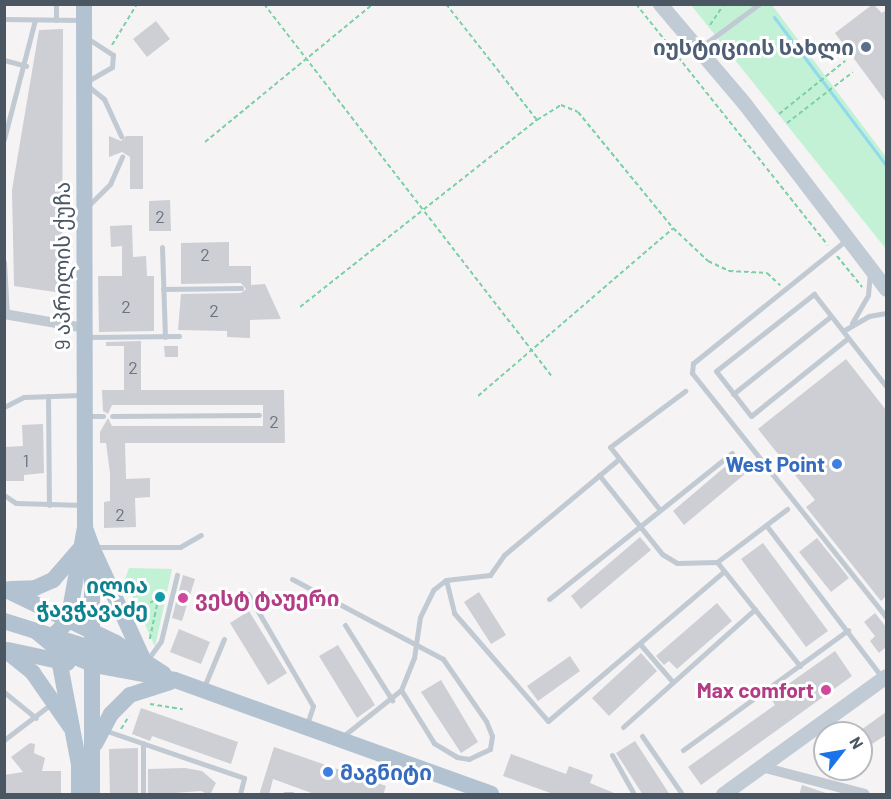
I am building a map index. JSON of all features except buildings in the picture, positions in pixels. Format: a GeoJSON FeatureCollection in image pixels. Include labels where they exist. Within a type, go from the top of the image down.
{"type":"FeatureCollection","features":[{"type":"Feature","properties":{"kind":"main road"},"geometry":{"type":"LineString","coordinates":[[660,4],[744,103],[886,290]]}},
{"type":"Feature","properties":{"kind":"main road","name":"9 აპრილის ქუჩა"},"geometry":{"type":"LineString","coordinates":[[84,12],[86,548]]}},
{"type":"Feature","properties":{"kind":"main road"},"geometry":{"type":"LineString","coordinates":[[5,589],[35,588],[53,580],[86,548]]}},
{"type":"Feature","properties":{"kind":"main road"},"geometry":{"type":"LineString","coordinates":[[79,795],[74,731],[57,648],[68,621],[86,548]]}},
{"type":"Feature","properties":{"kind":"main road"},"geometry":{"type":"LineString","coordinates":[[86,548],[94,665],[93,795]]}},
{"type":"Feature","properties":{"kind":"main road"},"geometry":{"type":"LineString","coordinates":[[86,548],[144,662]]}},
{"type":"Feature","properties":{"kind":"main road"},"geometry":{"type":"LineString","coordinates":[[5,589],[68,621],[93,639],[144,662],[175,680],[491,795]]}},
{"type":"Feature","properties":{"kind":"main road"},"geometry":{"type":"LineString","coordinates":[[4,621],[37,632],[57,648],[94,665],[175,680]]}},
{"type":"Feature","properties":{"kind":"main road"},"geometry":{"type":"LineString","coordinates":[[5,650],[57,648],[93,639]]}},
{"type":"Feature","properties":{"kind":"main road"},"geometry":{"type":"LineString","coordinates":[[5,650],[33,673],[74,731]]}},
{"type":"Feature","properties":{"kind":"main road"},"geometry":{"type":"LineString","coordinates":[[723,795],[885,677]]}},
{"type":"Feature","properties":{"kind":"main road"},"geometry":{"type":"LineString","coordinates":[[92,750],[110,732],[111,714],[130,695],[175,680]]}},
{"type":"Feature","properties":{"kind":"street"},"geometry":{"type":"LineString","coordinates":[[6,314],[84,333]]}},
{"type":"Feature","properties":{"kind":"street"},"geometry":{"type":"LineString","coordinates":[[762,767],[865,795]]}},
{"type":"Feature","properties":{"kind":"lane"},"geometry":{"type":"LineString","coordinates":[[56,4],[56,20]]}},
{"type":"Feature","properties":{"kind":"lane"},"geometry":{"type":"LineString","coordinates":[[697,50],[759,4]]}},
{"type":"Feature","properties":{"kind":"lane"},"geometry":{"type":"LineString","coordinates":[[4,19],[56,20],[84,12]]}},
{"type":"Feature","properties":{"kind":"lane"},"geometry":{"type":"LineString","coordinates":[[4,139],[26,66],[35,20]]}},
{"type":"Feature","properties":{"kind":"lane"},"geometry":{"type":"LineString","coordinates":[[84,37],[112,55],[112,67],[84,83],[104,99],[122,136]]}},
{"type":"Feature","properties":{"kind":"lane"},"geometry":{"type":"LineString","coordinates":[[4,60],[26,66]]}},
{"type":"Feature","properties":{"kind":"lane"},"geometry":{"type":"LineString","coordinates":[[84,211],[111,184],[122,157]]}},
{"type":"Feature","properties":{"kind":"lane"},"geometry":{"type":"LineString","coordinates":[[848,239],[693,363],[692,373],[886,617]]}},
{"type":"Feature","properties":{"kind":"lane"},"geometry":{"type":"LineString","coordinates":[[162,247],[165,337]]}},
{"type":"Feature","properties":{"kind":"lane"},"geometry":{"type":"LineString","coordinates":[[4,262],[6,314]]}},
{"type":"Feature","properties":{"kind":"lane"},"geometry":{"type":"LineString","coordinates":[[852,324],[868,295],[870,269]]}},
{"type":"Feature","properties":{"kind":"lane"},"geometry":{"type":"LineString","coordinates":[[163,289],[241,288]]}},
{"type":"Feature","properties":{"kind":"lane"},"geometry":{"type":"LineString","coordinates":[[848,338],[751,416],[716,371],[814,294],[886,386]]}},
{"type":"Feature","properties":{"kind":"lane"},"geometry":{"type":"LineString","coordinates":[[843,331],[852,324],[886,313]]}},
{"type":"Feature","properties":{"kind":"lane"},"geometry":{"type":"LineString","coordinates":[[733,394],[831,316]]}},
{"type":"Feature","properties":{"kind":"lane"},"geometry":{"type":"LineString","coordinates":[[84,333],[179,336]]}},
{"type":"Feature","properties":{"kind":"lane"},"geometry":{"type":"LineString","coordinates":[[660,510],[610,447],[685,391]]}},
{"type":"Feature","properties":{"kind":"lane"},"geometry":{"type":"LineString","coordinates":[[4,407],[24,397],[85,395]]}},
{"type":"Feature","properties":{"kind":"lane"},"geometry":{"type":"LineString","coordinates":[[48,396],[49,504]]}},
{"type":"Feature","properties":{"kind":"lane"},"geometry":{"type":"LineString","coordinates":[[112,416],[259,415]]}},
{"type":"Feature","properties":{"kind":"lane"},"geometry":{"type":"LineString","coordinates":[[85,416],[103,416]]}},
{"type":"Feature","properties":{"kind":"lane"},"geometry":{"type":"LineString","coordinates":[[549,599],[732,453]]}},
{"type":"Feature","properties":{"kind":"lane"},"geometry":{"type":"LineString","coordinates":[[338,739],[392,700],[401,690],[411,667],[414,646],[427,601],[446,580],[490,575],[504,555],[619,459]]}},
{"type":"Feature","properties":{"kind":"lane"},"geometry":{"type":"LineString","coordinates":[[599,475],[662,554],[677,563],[717,562],[787,509]]}},
{"type":"Feature","properties":{"kind":"lane"},"geometry":{"type":"LineString","coordinates":[[4,495],[16,503],[85,505]]}},
{"type":"Feature","properties":{"kind":"lane"},"geometry":{"type":"LineString","coordinates":[[766,525],[885,677]]}},
{"type":"Feature","properties":{"kind":"lane"},"geometry":{"type":"LineString","coordinates":[[86,548],[180,548],[201,536]]}},
{"type":"Feature","properties":{"kind":"lane"},"geometry":{"type":"LineString","coordinates":[[717,562],[800,666]]}},
{"type":"Feature","properties":{"kind":"lane"},"geometry":{"type":"LineString","coordinates":[[446,580],[454,614],[548,721],[640,645],[724,571]]}},
{"type":"Feature","properties":{"kind":"lane"},"geometry":{"type":"LineString","coordinates":[[144,662],[161,641],[177,575]]}},
{"type":"Feature","properties":{"kind":"lane"},"geometry":{"type":"LineString","coordinates":[[292,579],[442,659],[461,681],[486,721],[492,736],[490,749],[469,759],[457,757],[434,743],[401,690]]}},
{"type":"Feature","properties":{"kind":"lane"},"geometry":{"type":"LineString","coordinates":[[248,594],[313,706],[306,728]]}},
{"type":"Feature","properties":{"kind":"lane"},"geometry":{"type":"LineString","coordinates":[[623,728],[672,681],[755,609]]}},
{"type":"Feature","properties":{"kind":"lane"},"geometry":{"type":"LineString","coordinates":[[345,625],[392,700]]}},
{"type":"Feature","properties":{"kind":"lane"},"geometry":{"type":"LineString","coordinates":[[683,750],[848,630]]}},
{"type":"Feature","properties":{"kind":"lane"},"geometry":{"type":"LineString","coordinates":[[202,690],[217,648],[224,639]]}},
{"type":"Feature","properties":{"kind":"lane"},"geometry":{"type":"LineString","coordinates":[[640,645],[672,681]]}},
{"type":"Feature","properties":{"kind":"lane"},"geometry":{"type":"LineString","coordinates":[[4,692],[36,718]]}},
{"type":"Feature","properties":{"kind":"lane"},"geometry":{"type":"LineString","coordinates":[[4,740],[36,718],[54,702]]}},
{"type":"Feature","properties":{"kind":"lane"},"geometry":{"type":"LineString","coordinates":[[110,732],[244,778],[240,795]]}},
{"type":"Feature","properties":{"kind":"lane"},"geometry":{"type":"LineString","coordinates":[[642,736],[682,795]]}},
{"type":"Feature","properties":{"kind":"lane"},"geometry":{"type":"LineString","coordinates":[[142,743],[143,795]]}},
{"type":"Feature","properties":{"kind":"lane"},"geometry":{"type":"LineString","coordinates":[[612,756],[634,795]]}},
{"type":"Feature","properties":{"kind":"lane"},"geometry":{"type":"LineString","coordinates":[[285,795],[292,795]]}},
{"type":"Feature","properties":{"kind":"path"},"geometry":{"type":"LineString","coordinates":[[112,55],[112,43],[137,4]]}},
{"type":"Feature","properties":{"kind":"path"},"geometry":{"type":"LineString","coordinates":[[264,4],[426,210],[552,376]]}},
{"type":"Feature","properties":{"kind":"path"},"geometry":{"type":"LineString","coordinates":[[205,142],[373,4]]}},
{"type":"Feature","properties":{"kind":"path"},"geometry":{"type":"LineString","coordinates":[[446,4],[537,120]]}},
{"type":"Feature","properties":{"kind":"path"},"geometry":{"type":"LineString","coordinates":[[636,4],[868,295]]}},
{"type":"Feature","properties":{"kind":"path"},"geometry":{"type":"LineString","coordinates":[[710,25],[724,4]]}},
{"type":"Feature","properties":{"kind":"path"},"geometry":{"type":"LineString","coordinates":[[779,114],[845,61]]}},
{"type":"Feature","properties":{"kind":"path"},"geometry":{"type":"LineString","coordinates":[[787,123],[853,72]]}},
{"type":"Feature","properties":{"kind":"path"},"geometry":{"type":"LineString","coordinates":[[300,307],[426,210],[537,120],[561,105],[578,112],[674,228],[708,261],[729,272],[767,273],[783,290]]}},
{"type":"Feature","properties":{"kind":"path"},"geometry":{"type":"LineString","coordinates":[[478,396],[674,228]]}},
{"type":"Feature","properties":{"kind":"path"},"geometry":{"type":"LineString","coordinates":[[137,610],[155,600],[157,605],[150,639]]}},
{"type":"Feature","properties":{"kind":"path"},"geometry":{"type":"LineString","coordinates":[[147,704],[183,709]]}},
{"type":"Feature","properties":{"kind":"path"},"geometry":{"type":"LineString","coordinates":[[110,732],[134,709]]}},
{"type":"Feature","properties":{"kind":"green space"},"geometry":{"type":"Polygon","coordinates":[[[691,5],[772,5],[886,157],[886,249],[691,5]]]}},
{"type":"Feature","properties":{"kind":"green space"},"geometry":{"type":"Polygon","coordinates":[[[129,568],[172,569],[155,647],[125,579],[129,568]]]}},
{"type":"Feature","properties":{"kind":"waterway"},"geometry":{"type":"LineString","coordinates":[[774,17],[886,165]]}},
{"type":"Feature","properties":{"kind":"place","name":"იუსტიციის სახლი"},"geometry":{"type":"Point","coordinates":[866,47]}},
{"type":"Feature","properties":{"kind":"place","name":"West Point"},"geometry":{"type":"Point","coordinates":[837,464]}},
{"type":"Feature","properties":{"kind":"place","name":"ილია ჭავჭავაძე"},"geometry":{"type":"Point","coordinates":[160,597]}},
{"type":"Feature","properties":{"kind":"place","name":"ვესტ ტაუერი"},"geometry":{"type":"Point","coordinates":[183,598]}},
{"type":"Feature","properties":{"kind":"place","name":"Max comfort"},"geometry":{"type":"Point","coordinates":[826,690]}},
{"type":"Feature","properties":{"kind":"place","name":"მაგნიტი"},"geometry":{"type":"Point","coordinates":[328,772]}}]}
